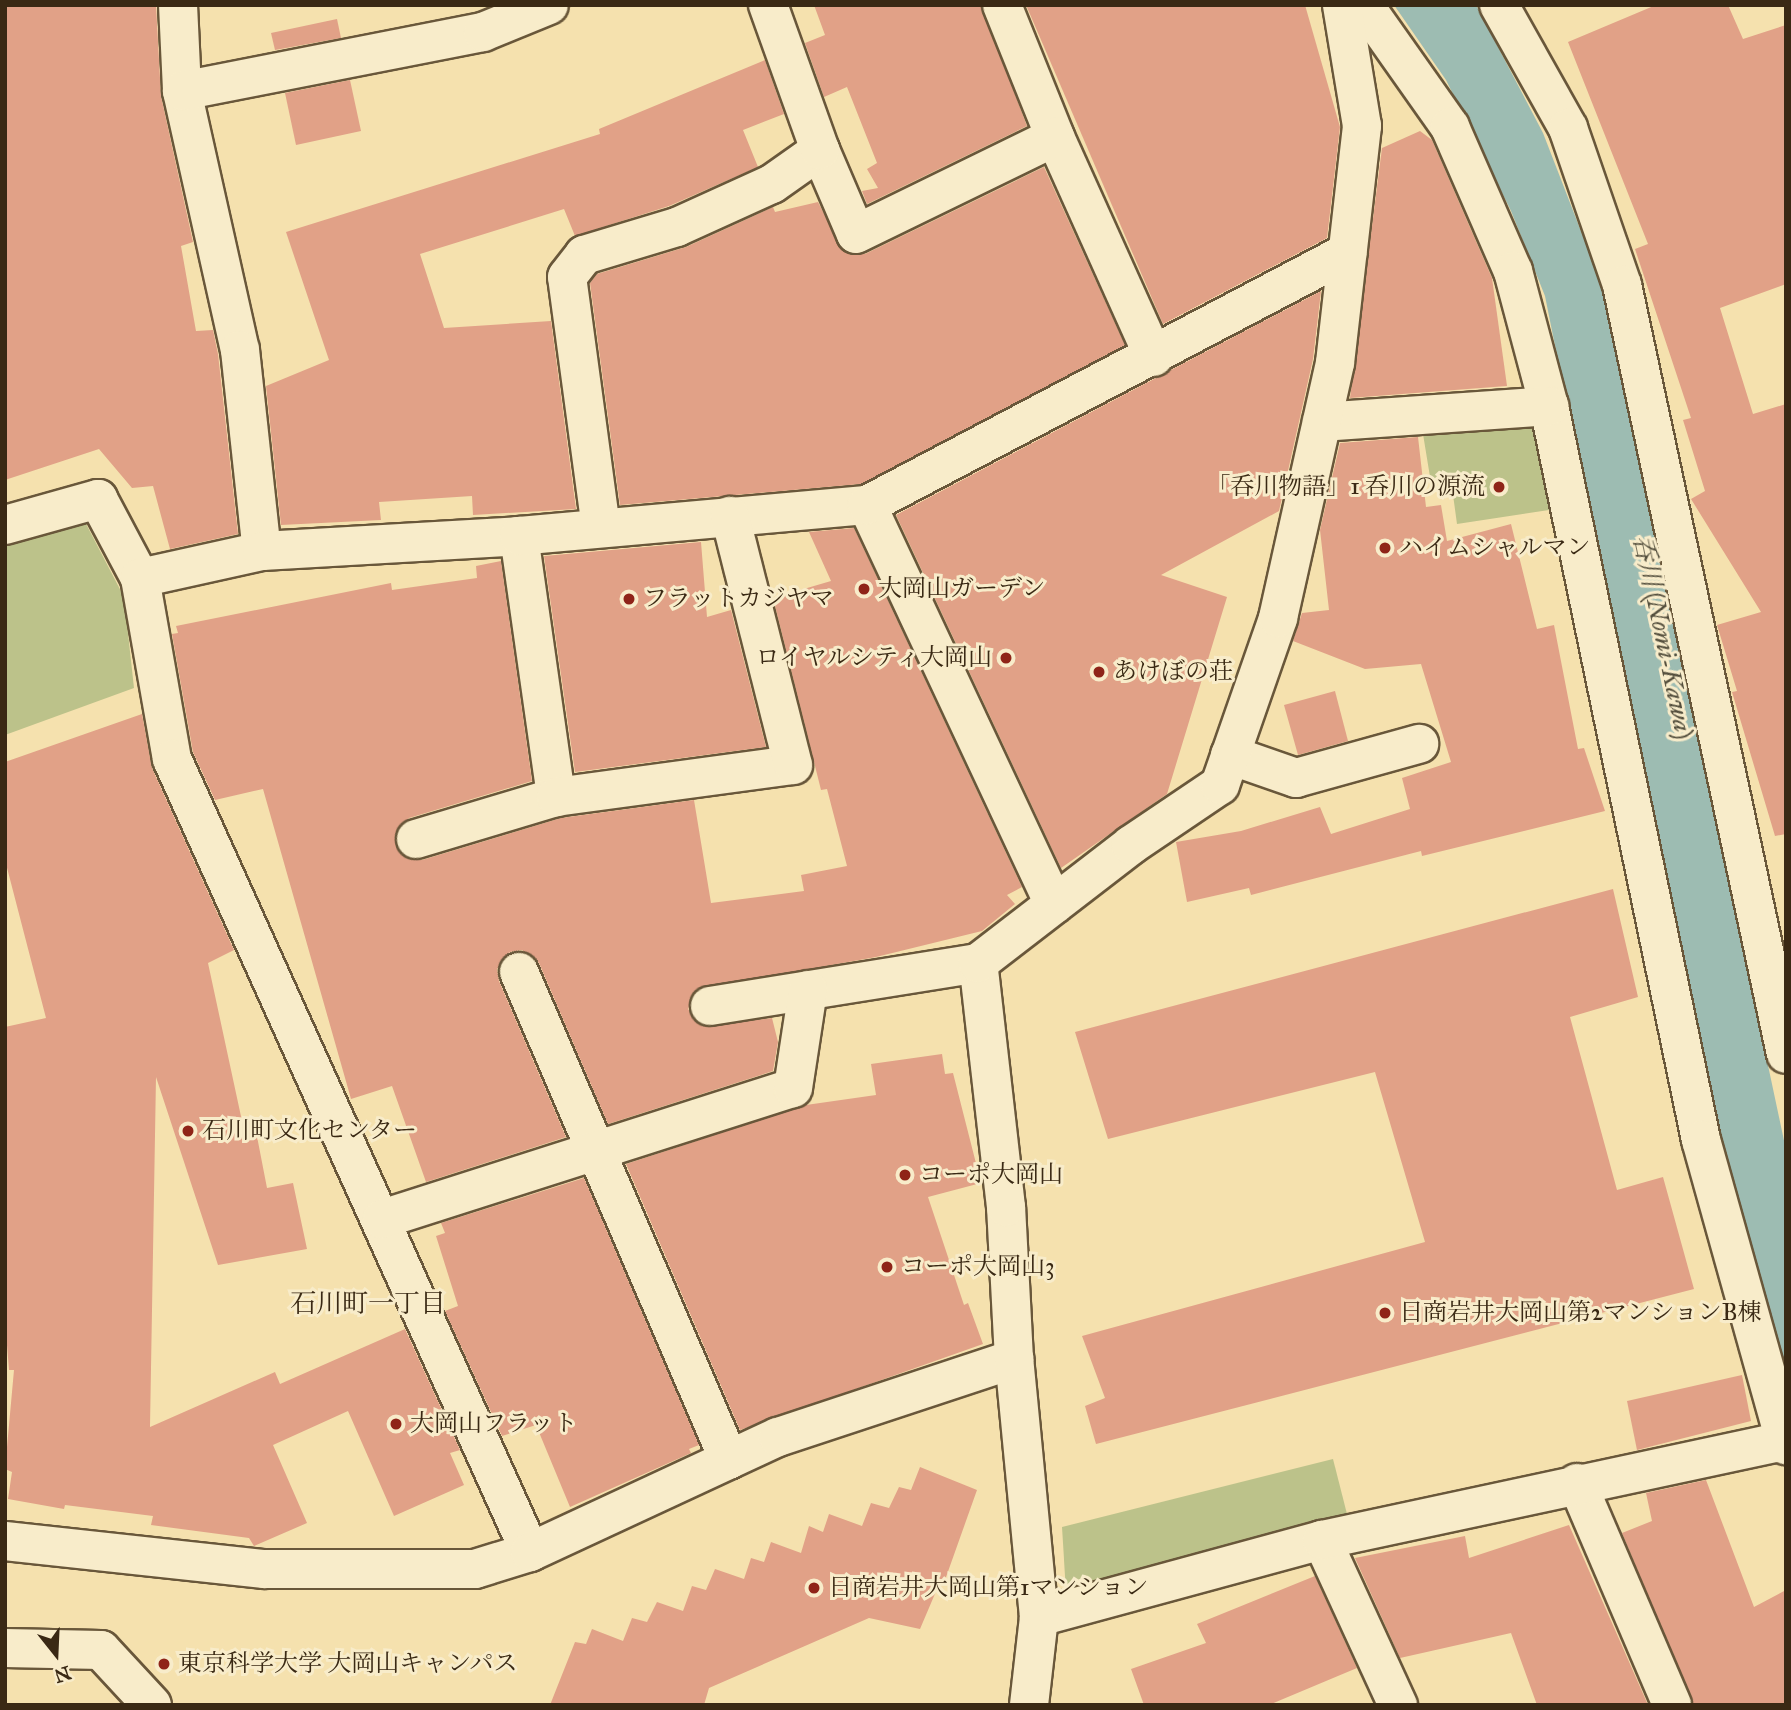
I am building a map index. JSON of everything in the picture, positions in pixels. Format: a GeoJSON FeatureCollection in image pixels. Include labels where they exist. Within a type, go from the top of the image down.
{"type":"FeatureCollection","features":[{"type":"Feature","properties":{"kind":"street"},"geometry":{"type":"LineString","coordinates":[[178,5],[182,91],[240,350],[262,551]]}},
{"type":"Feature","properties":{"kind":"street"},"geometry":{"type":"LineString","coordinates":[[182,91],[483,32],[549,5]]}},
{"type":"Feature","properties":{"kind":"street"},"geometry":{"type":"LineString","coordinates":[[768,5],[820,150],[856,234],[1055,137]]}},
{"type":"Feature","properties":{"kind":"street"},"geometry":{"type":"LineString","coordinates":[[1002,5],[1055,137],[1154,357]]}},
{"type":"Feature","properties":{"kind":"street"},"geometry":{"type":"LineString","coordinates":[[710,1006],[978,963],[1054,904],[1220,785],[1278,618],[1335,363],[1362,126],[1342,5]]}},
{"type":"Feature","properties":{"kind":"street"},"geometry":{"type":"LineString","coordinates":[[1039,1617],[1322,1540],[1577,1483],[1785,1443],[1701,1140],[1549,406],[1513,271],[1450,127],[1364,5]]}},
{"type":"Feature","properties":{"kind":"street"},"geometry":{"type":"LineString","coordinates":[[1499,5],[1568,128],[1622,285],[1786,1054]]}},
{"type":"Feature","properties":{"kind":"street"},"geometry":{"type":"LineString","coordinates":[[601,528],[567,277],[584,255],[677,227],[772,184],[820,150]]}},
{"type":"Feature","properties":{"kind":"street"},"geometry":{"type":"LineString","coordinates":[[140,578],[262,551],[519,536],[867,505],[1154,357],[1348,252]]}},
{"type":"Feature","properties":{"kind":"street"},"geometry":{"type":"LineString","coordinates":[[1322,422],[1549,406]]}},
{"type":"Feature","properties":{"kind":"street"},"geometry":{"type":"LineString","coordinates":[[8,516],[98,499],[140,578],[172,760],[382,1219],[530,1552]]}},
{"type":"Feature","properties":{"kind":"street"},"geometry":{"type":"LineString","coordinates":[[867,505],[1054,904]]}},
{"type":"Feature","properties":{"kind":"street"},"geometry":{"type":"LineString","coordinates":[[416,839],[556,797],[793,765],[730,516]]}},
{"type":"Feature","properties":{"kind":"street"},"geometry":{"type":"LineString","coordinates":[[519,536],[556,797]]}},
{"type":"Feature","properties":{"kind":"street"},"geometry":{"type":"LineString","coordinates":[[1230,755],[1296,778],[1419,744]]}},
{"type":"Feature","properties":{"kind":"street"},"geometry":{"type":"LineString","coordinates":[[978,963],[1006,1207],[1014,1359],[1039,1617],[1029,1705]]}},
{"type":"Feature","properties":{"kind":"street"},"geometry":{"type":"LineString","coordinates":[[519,972],[593,1151],[729,1460]]}},
{"type":"Feature","properties":{"kind":"street"},"geometry":{"type":"LineString","coordinates":[[382,1219],[793,1088],[808,990]]}},
{"type":"Feature","properties":{"kind":"street"},"geometry":{"type":"LineString","coordinates":[[5,1541],[264,1569],[475,1569],[530,1552],[778,1437],[1014,1359]]}},
{"type":"Feature","properties":{"kind":"street"},"geometry":{"type":"LineString","coordinates":[[1577,1483],[1672,1705]]}},
{"type":"Feature","properties":{"kind":"street"},"geometry":{"type":"LineString","coordinates":[[1322,1540],[1398,1705]]}},
{"type":"Feature","properties":{"kind":"street"},"geometry":{"type":"LineString","coordinates":[[5,1648],[101,1650],[152,1705]]}},
{"type":"Feature","properties":{"kind":"green space"},"geometry":{"type":"Polygon","coordinates":[[[1535,416],[1549,510],[1457,524],[1451,480],[1431,483],[1423,434],[1535,416]]]}},
{"type":"Feature","properties":{"kind":"green space"},"geometry":{"type":"Polygon","coordinates":[[[84,520],[124,597],[134,688],[5,735],[5,541],[84,520]]]}},
{"type":"Feature","properties":{"kind":"green space"},"geometry":{"type":"Polygon","coordinates":[[[1333,1459],[1348,1518],[1066,1592],[1062,1527],[1333,1459]]]}},
{"type":"Feature","properties":{"kind":"water","name":"呑川 (Nomi-Kawa)"},"geometry":{"type":"Polygon","coordinates":[[[1394,5],[1476,5],[1543,133],[1603,288],[1786,1150],[1786,1400],[1753,1285],[1620,669],[1545,296],[1511,211],[1446,80],[1394,5]]]}},
{"type":"Feature","properties":{"kind":"building"},"geometry":{"type":"Polygon","coordinates":[[[5,5],[156,5],[161,96],[193,242],[181,246],[196,331],[213,330],[218,354],[238,534],[170,549],[153,486],[132,488],[99,449],[5,480],[5,5]]]}},
{"type":"Feature","properties":{"kind":"building"},"geometry":{"type":"Polygon","coordinates":[[[814,5],[981,5],[1027,126],[867,204],[862,191],[878,188],[867,169],[877,163],[847,87],[824,97],[805,43],[825,35],[814,5]]]}},
{"type":"Feature","properties":{"kind":"building"},"geometry":{"type":"Polygon","coordinates":[[[1026,5],[1305,5],[1340,127],[1327,238],[1163,324],[1026,5]]]}},
{"type":"Feature","properties":{"kind":"building"},"geometry":{"type":"Polygon","coordinates":[[[1656,5],[1728,5],[1743,39],[1786,25],[1786,284],[1720,308],[1753,414],[1786,404],[1786,834],[1775,836],[1732,692],[1737,691],[1717,625],[1761,612],[1691,499],[1705,491],[1683,420],[1691,418],[1635,249],[1648,244],[1568,42],[1656,5]]]}},
{"type":"Feature","properties":{"kind":"building"},"geometry":{"type":"Polygon","coordinates":[[[337,19],[341,38],[275,50],[271,33],[337,19]]]}},
{"type":"Feature","properties":{"kind":"building"},"geometry":{"type":"Polygon","coordinates":[[[765,60],[784,114],[743,130],[758,167],[669,206],[575,236],[564,209],[420,254],[444,328],[551,321],[576,509],[473,515],[472,496],[379,502],[381,520],[281,525],[266,386],[329,360],[286,232],[600,134],[599,129],[765,60]]]}},
{"type":"Feature","properties":{"kind":"building"},"geometry":{"type":"Polygon","coordinates":[[[350,80],[361,131],[296,145],[285,93],[350,80]]]}},
{"type":"Feature","properties":{"kind":"building"},"geometry":{"type":"Polygon","coordinates":[[[1420,131],[1432,140],[1492,278],[1507,386],[1350,398],[1382,148],[1420,131]]]}},
{"type":"Feature","properties":{"kind":"building"},"geometry":{"type":"Polygon","coordinates":[[[1044,167],[1125,345],[861,484],[620,505],[590,283],[597,274],[686,247],[773,207],[775,212],[818,202],[843,251],[865,254],[1044,167]]]}},
{"type":"Feature","properties":{"kind":"building"},"geometry":{"type":"Polygon","coordinates":[[[1321,291],[1313,359],[1279,511],[1161,575],[1227,597],[1167,794],[1061,868],[896,515],[1321,291]]]}},
{"type":"Feature","properties":{"kind":"building"},"geometry":{"type":"Polygon","coordinates":[[[1418,437],[1426,507],[1441,505],[1447,541],[1511,524],[1537,629],[1554,625],[1578,749],[1584,748],[1605,811],[1422,856],[1421,851],[1251,895],[1249,888],[1187,902],[1176,842],[1241,831],[1320,807],[1331,834],[1410,809],[1402,778],[1451,762],[1421,664],[1365,669],[1293,641],[1302,613],[1329,610],[1320,530],[1340,443],[1418,437]]]}},
{"type":"Feature","properties":{"kind":"building"},"geometry":{"type":"Polygon","coordinates":[[[854,528],[1022,887],[1007,895],[1015,904],[982,931],[876,957],[697,989],[688,1009],[702,1026],[772,1018],[778,1042],[773,1071],[608,1124],[539,963],[522,950],[510,952],[497,969],[499,981],[566,1137],[426,1182],[392,1086],[351,1099],[263,789],[215,800],[193,752],[172,634],[178,633],[176,626],[391,583],[392,590],[477,578],[476,566],[501,561],[532,781],[409,818],[395,835],[401,854],[422,860],[561,818],[694,800],[711,903],[804,891],[801,875],[847,866],[827,789],[821,790],[773,598],[831,581],[809,532],[854,528]]]}},
{"type":"Feature","properties":{"kind":"building"},"geometry":{"type":"Polygon","coordinates":[[[701,542],[707,617],[731,610],[766,747],[575,772],[544,556],[701,542]]]}},
{"type":"Feature","properties":{"kind":"building"},"geometry":{"type":"Polygon","coordinates":[[[1335,691],[1348,741],[1298,755],[1284,705],[1335,691]]]}},
{"type":"Feature","properties":{"kind":"building"},"geometry":{"type":"Polygon","coordinates":[[[142,714],[152,768],[234,950],[208,963],[242,1121],[254,1121],[267,1188],[293,1183],[307,1249],[218,1265],[156,1077],[150,1427],[275,1372],[280,1384],[405,1329],[460,1450],[450,1453],[464,1485],[394,1516],[348,1411],[273,1445],[307,1523],[254,1546],[249,1538],[151,1525],[153,1516],[65,1505],[64,1509],[8,1499],[12,1472],[5,1469],[14,1370],[9,1370],[5,1320],[5,1027],[46,1018],[5,860],[5,762],[142,714]]]}},
{"type":"Feature","properties":{"kind":"building"},"geometry":{"type":"Polygon","coordinates":[[[1613,889],[1638,997],[1570,1017],[1617,1190],[1663,1177],[1694,1289],[1096,1444],[1085,1406],[1105,1398],[1082,1336],[1425,1242],[1375,1072],[1108,1139],[1075,1032],[1613,889]]]}},
{"type":"Feature","properties":{"kind":"building"},"geometry":{"type":"Polygon","coordinates":[[[942,1054],[945,1074],[953,1073],[981,1183],[928,1197],[964,1305],[968,1303],[983,1344],[740,1430],[626,1164],[806,1105],[876,1095],[871,1064],[942,1054]]]}},
{"type":"Feature","properties":{"kind":"building"},"geometry":{"type":"Polygon","coordinates":[[[584,1178],[699,1445],[689,1449],[691,1453],[570,1507],[536,1425],[502,1436],[445,1311],[458,1306],[436,1236],[445,1233],[441,1223],[584,1178]]]}},
{"type":"Feature","properties":{"kind":"building"},"geometry":{"type":"Polygon","coordinates":[[[1742,1375],[1751,1421],[1637,1450],[1627,1401],[1742,1375]]]}},
{"type":"Feature","properties":{"kind":"building","name":"日商岩井大岡山第1マンション"},"geometry":{"type":"Polygon","coordinates":[[[920,1467],[977,1490],[945,1580],[940,1582],[920,1629],[869,1618],[709,1688],[704,1705],[550,1705],[575,1642],[586,1644],[592,1629],[623,1641],[632,1618],[647,1622],[657,1602],[683,1611],[692,1586],[706,1590],[715,1569],[744,1579],[751,1558],[764,1562],[771,1542],[801,1553],[809,1526],[823,1532],[829,1514],[862,1526],[871,1503],[889,1508],[899,1487],[911,1490],[920,1467]]]}},
{"type":"Feature","properties":{"kind":"building"},"geometry":{"type":"Polygon","coordinates":[[[1706,1480],[1754,1607],[1786,1590],[1786,1705],[1693,1705],[1622,1533],[1652,1521],[1646,1493],[1706,1480]]]}},
{"type":"Feature","properties":{"kind":"building"},"geometry":{"type":"Polygon","coordinates":[[[1569,1525],[1648,1705],[1537,1705],[1511,1633],[1400,1658],[1355,1558],[1465,1536],[1469,1558],[1569,1525]]]}},
{"type":"Feature","properties":{"kind":"building"},"geometry":{"type":"Polygon","coordinates":[[[1315,1576],[1357,1668],[1269,1705],[1144,1705],[1131,1669],[1206,1643],[1197,1624],[1315,1576]]]}},
{"type":"Feature","properties":{"kind":"place","name":"「呑川物語」1 呑川の源流"},"geometry":{"type":"Point","coordinates":[1499,487]}},
{"type":"Feature","properties":{"kind":"place","name":"ハイムシャルマン"},"geometry":{"type":"Point","coordinates":[1385,548]}},
{"type":"Feature","properties":{"kind":"place","name":"大岡山ガーデン"},"geometry":{"type":"Point","coordinates":[864,589]}},
{"type":"Feature","properties":{"kind":"place","name":"フラットカジヤマ"},"geometry":{"type":"Point","coordinates":[629,599]}},
{"type":"Feature","properties":{"kind":"place","name":"ロイヤルシティ大岡山"},"geometry":{"type":"Point","coordinates":[1006,658]}},
{"type":"Feature","properties":{"kind":"place","name":"あけぼの荘"},"geometry":{"type":"Point","coordinates":[1099,672]}},
{"type":"Feature","properties":{"kind":"place","name":"石川町文化センター"},"geometry":{"type":"Point","coordinates":[188,1131]}},
{"type":"Feature","properties":{"kind":"place","name":"コーポ大岡山"},"geometry":{"type":"Point","coordinates":[905,1175]}},
{"type":"Feature","properties":{"kind":"place","name":"コーポ大岡山3"},"geometry":{"type":"Point","coordinates":[887,1267]}},
{"type":"Feature","properties":{"kind":"place","name":"日商岩井大岡山第2マンションB棟"},"geometry":{"type":"Point","coordinates":[1385,1313]}},
{"type":"Feature","properties":{"kind":"place","name":"大岡山フラット"},"geometry":{"type":"Point","coordinates":[396,1424]}},
{"type":"Feature","properties":{"kind":"place","name":"日商岩井大岡山第1マンション"},"geometry":{"type":"Point","coordinates":[814,1588]}},
{"type":"Feature","properties":{"kind":"place","name":"東京科学大学 大岡山キャンパス"},"geometry":{"type":"Point","coordinates":[164,1664]}},
{"type":"Feature","properties":{"kind":"district","name":"石川町一丁目"},"geometry":{"type":"Point","coordinates":[368,1304]}}]}
